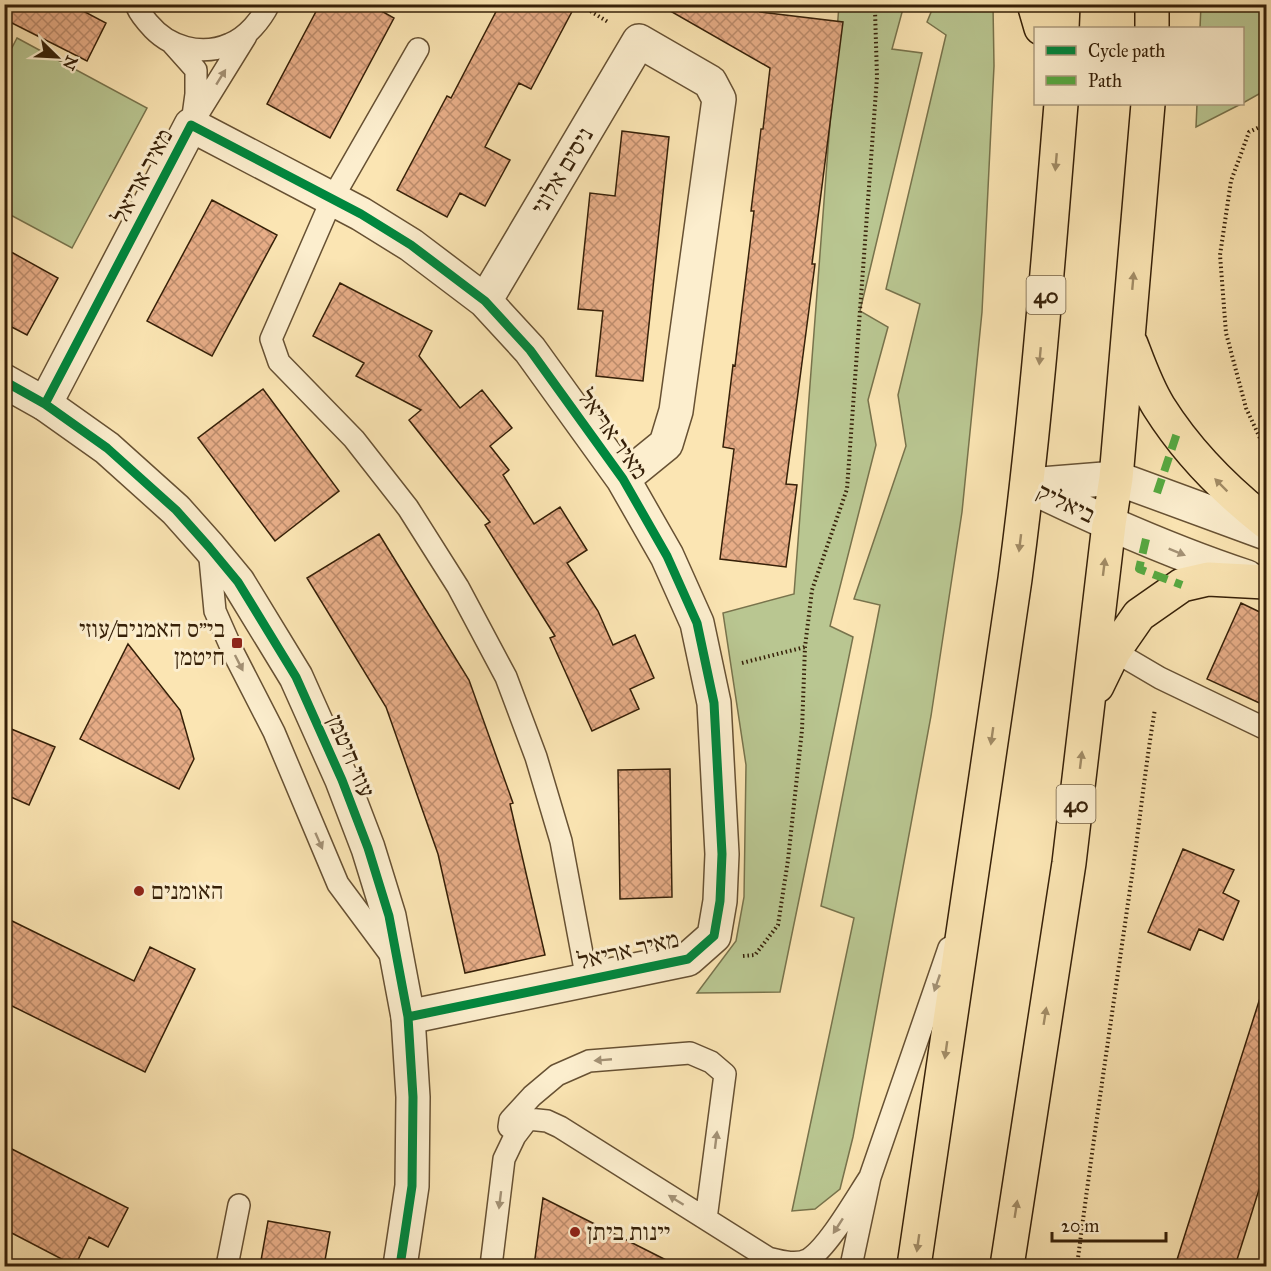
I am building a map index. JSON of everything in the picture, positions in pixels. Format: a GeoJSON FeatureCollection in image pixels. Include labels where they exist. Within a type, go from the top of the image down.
{"type":"FeatureCollection","features":[{"type":"Feature","properties":{"kind":"highway"},"geometry":{"type":"LineString","coordinates":[[1034,4],[1041,27]]}},
{"type":"Feature","properties":{"kind":"highway"},"geometry":{"type":"LineString","coordinates":[[1062,27],[1063,4]]}},
{"type":"Feature","properties":{"kind":"highway"},"geometry":{"type":"LineString","coordinates":[[1152,4],[1152,27]]}},
{"type":"Feature","properties":{"kind":"highway","name":"40"},"geometry":{"type":"LineString","coordinates":[[914,1266],[1027,485],[1061,105]]}},
{"type":"Feature","properties":{"kind":"highway","name":"40"},"geometry":{"type":"LineString","coordinates":[[1007,1266],[1069,863],[1116,478],[1148,105]]}},
{"type":"Feature","properties":{"kind":"highway"},"geometry":{"type":"LineString","coordinates":[[1129,340],[1158,406],[1177,433],[1233,496],[1266,522]]}},
{"type":"Feature","properties":{"kind":"highway"},"geometry":{"type":"LineString","coordinates":[[1088,706],[1114,651],[1139,615],[1182,585],[1208,579],[1266,583]]}},
{"type":"Feature","properties":{"kind":"street","name":"ניסים אלוני"},"geometry":{"type":"LineString","coordinates":[[484,301],[639,40],[710,82],[719,99],[676,411],[666,444],[623,479]]}},
{"type":"Feature","properties":{"kind":"street","name":"מאיר אריאל"},"geometry":{"type":"LineString","coordinates":[[45,404],[191,125],[332,199],[411,245],[484,301],[530,350],[623,479],[667,556],[693,613],[708,671],[714,703],[722,854],[720,901],[714,936],[688,959],[408,1017]]}},
{"type":"Feature","properties":{"kind":"street","name":"עוזי חיטמן"},"geometry":{"type":"LineString","coordinates":[[4,381],[45,404],[106,448],[176,510],[238,582],[296,677],[342,780],[368,848],[389,916],[400,968],[408,1017],[413,1097],[412,1186],[400,1266]]}},
{"type":"Feature","properties":{"kind":"street","name":"ביאליק"},"geometry":{"type":"LineString","coordinates":[[1027,485],[1116,478],[1266,533]]}},
{"type":"Feature","properties":{"kind":"street","name":"ביאליק"},"geometry":{"type":"LineString","coordinates":[[1027,485],[1109,524],[1200,561],[1266,583]]}},
{"type":"Feature","properties":{"kind":"lane"},"geometry":{"type":"LineString","coordinates":[[134,7],[159,35],[181,47],[206,50],[230,44],[260,21],[269,4]]}},
{"type":"Feature","properties":{"kind":"lane"},"geometry":{"type":"LineString","coordinates":[[191,125],[250,29]]}},
{"type":"Feature","properties":{"kind":"lane"},"geometry":{"type":"LineString","coordinates":[[171,42],[196,70],[196,94],[191,125]]}},
{"type":"Feature","properties":{"kind":"lane"},"geometry":{"type":"LineString","coordinates":[[418,49],[332,199],[271,339],[279,362],[354,440],[408,508],[458,587],[506,677],[536,757],[561,841],[587,980]]}},
{"type":"Feature","properties":{"kind":"lane"},"geometry":{"type":"LineString","coordinates":[[209,547],[215,611],[274,732],[338,884],[400,968]]}},
{"type":"Feature","properties":{"kind":"lane"},"geometry":{"type":"LineString","coordinates":[[1114,651],[1160,678],[1264,728]]}},
{"type":"Feature","properties":{"kind":"lane"},"geometry":{"type":"LineString","coordinates":[[851,1266],[870,1177],[970,888]]}},
{"type":"Feature","properties":{"kind":"lane"},"geometry":{"type":"LineString","coordinates":[[491,1266],[510,1120],[532,1096],[557,1075],[589,1061],[690,1053],[711,1062],[724,1074],[706,1219]]}},
{"type":"Feature","properties":{"kind":"lane"},"geometry":{"type":"LineString","coordinates":[[504,1159],[515,1136],[528,1119],[547,1121],[768,1258],[788,1263],[806,1263],[831,1235],[870,1177]]}},
{"type":"Feature","properties":{"kind":"lane"},"geometry":{"type":"LineString","coordinates":[[227,1266],[239,1205]]}},
{"type":"Feature","properties":{"kind":"path"},"geometry":{"type":"LineString","coordinates":[[688,959],[755,955],[778,925],[788,860],[802,730],[805,647],[812,590],[847,489],[877,77],[873,4]]}},
{"type":"Feature","properties":{"kind":"path"},"geometry":{"type":"LineString","coordinates":[[1266,124],[1249,132],[1231,181],[1220,255],[1226,333],[1246,408],[1266,451]]}},
{"type":"Feature","properties":{"kind":"path"},"geometry":{"type":"LineString","coordinates":[[708,671],[805,647]]}},
{"type":"Feature","properties":{"kind":"path"},"geometry":{"type":"LineString","coordinates":[[1077,1266],[1099,1090],[1160,678]]}},
{"type":"Feature","properties":{"kind":"green space"},"geometry":{"type":"Polygon","coordinates":[[[839,5],[904,5],[892,49],[922,53],[860,311],[888,327],[868,400],[876,445],[830,626],[853,637],[780,992],[697,993],[736,941],[744,897],[746,765],[723,613],[794,594],[839,5]]]}},
{"type":"Feature","properties":{"kind":"green space"},"geometry":{"type":"Polygon","coordinates":[[[934,5],[993,5],[994,66],[982,312],[962,512],[931,716],[853,1137],[840,1189],[815,1209],[792,1211],[854,918],[821,906],[880,605],[854,599],[906,446],[898,395],[920,304],[886,289],[946,35],[927,22],[934,5]]]}},
{"type":"Feature","properties":{"kind":"green space"},"geometry":{"type":"Polygon","coordinates":[[[1201,5],[1266,5],[1266,90],[1244,102],[1244,27],[1200,27],[1201,5]]]}},
{"type":"Feature","properties":{"kind":"green space"},"geometry":{"type":"Polygon","coordinates":[[[17,38],[147,108],[72,248],[5,212],[5,61],[17,38]]]}},
{"type":"Feature","properties":{"kind":"green space"},"geometry":{"type":"Polygon","coordinates":[[[1197,105],[1239,105],[1196,127],[1197,105]]]}},
{"type":"Feature","properties":{"kind":"building"},"geometry":{"type":"Polygon","coordinates":[[[4,4],[70,4],[106,23],[87,61],[4,19],[4,4]]]}},
{"type":"Feature","properties":{"kind":"building"},"geometry":{"type":"Polygon","coordinates":[[[320,4],[369,4],[394,18],[330,138],[267,104],[320,4]]]}},
{"type":"Feature","properties":{"kind":"building"},"geometry":{"type":"Polygon","coordinates":[[[500,4],[576,4],[531,89],[519,83],[485,147],[510,160],[485,206],[460,193],[447,217],[397,190],[447,96],[451,98],[500,4]]]}},
{"type":"Feature","properties":{"kind":"building"},"geometry":{"type":"Polygon","coordinates":[[[658,4],[764,4],[760,12],[843,22],[812,264],[815,264],[786,484],[797,485],[786,567],[720,559],[734,449],[723,447],[733,365],[735,366],[754,211],[751,211],[770,68],[658,4]]]}},
{"type":"Feature","properties":{"kind":"building"},"geometry":{"type":"Polygon","coordinates":[[[622,131],[669,137],[643,381],[596,376],[603,311],[578,309],[590,193],[615,196],[622,131]]]}},
{"type":"Feature","properties":{"kind":"building"},"geometry":{"type":"Polygon","coordinates":[[[212,200],[277,235],[212,356],[147,321],[212,200]]]}},
{"type":"Feature","properties":{"kind":"building"},"geometry":{"type":"Polygon","coordinates":[[[4,248],[58,278],[27,335],[4,323],[4,248]]]}},
{"type":"Feature","properties":{"kind":"building"},"geometry":{"type":"Polygon","coordinates":[[[340,283],[432,331],[419,356],[460,408],[482,390],[512,428],[490,446],[509,470],[503,475],[534,524],[560,507],[587,550],[567,563],[598,611],[613,645],[635,635],[654,678],[630,689],[639,709],[592,731],[550,638],[555,636],[485,525],[490,522],[409,420],[421,410],[356,376],[364,363],[313,336],[340,283]]]}},
{"type":"Feature","properties":{"kind":"building"},"geometry":{"type":"Polygon","coordinates":[[[263,389],[339,491],[275,541],[198,438],[263,389]]]}},
{"type":"Feature","properties":{"kind":"building"},"geometry":{"type":"Polygon","coordinates":[[[379,534],[469,680],[513,803],[510,804],[545,955],[465,973],[438,854],[386,707],[307,578],[379,534]]]}},
{"type":"Feature","properties":{"kind":"building"},"geometry":{"type":"Polygon","coordinates":[[[1241,603],[1266,615],[1266,706],[1207,679],[1241,603]]]}},
{"type":"Feature","properties":{"kind":"building"},"geometry":{"type":"Polygon","coordinates":[[[128,644],[180,710],[194,759],[179,789],[80,739],[128,644]]]}},
{"type":"Feature","properties":{"kind":"building"},"geometry":{"type":"Polygon","coordinates":[[[4,726],[55,747],[29,805],[4,794],[4,726]]]}},
{"type":"Feature","properties":{"kind":"building"},"geometry":{"type":"Polygon","coordinates":[[[670,769],[672,897],[620,899],[618,770],[670,769]]]}},
{"type":"Feature","properties":{"kind":"building"},"geometry":{"type":"Polygon","coordinates":[[[1183,849],[1234,870],[1223,893],[1239,901],[1223,940],[1199,929],[1190,950],[1148,932],[1183,849]]]}},
{"type":"Feature","properties":{"kind":"building"},"geometry":{"type":"Polygon","coordinates":[[[4,917],[134,981],[150,947],[195,969],[145,1072],[4,1002],[4,917]]]}},
{"type":"Feature","properties":{"kind":"building"},"geometry":{"type":"Polygon","coordinates":[[[1260,998],[1266,999],[1266,1167],[1235,1266],[1175,1266],[1260,998]]]}},
{"type":"Feature","properties":{"kind":"building"},"geometry":{"type":"Polygon","coordinates":[[[4,1145],[128,1208],[108,1247],[89,1237],[75,1266],[4,1229],[4,1145]]]}},
{"type":"Feature","properties":{"kind":"building","name":"יינות ביתן"},"geometry":{"type":"Polygon","coordinates":[[[543,1198],[678,1266],[534,1266],[543,1198]]]}},
{"type":"Feature","properties":{"kind":"building"},"geometry":{"type":"Polygon","coordinates":[[[268,1221],[330,1232],[324,1266],[260,1266],[268,1221]]]}},
{"type":"Feature","properties":{"kind":"marked path"},"geometry":{"type":"LineString","coordinates":[[1157,493],[1177,433]]}},
{"type":"Feature","properties":{"kind":"marked path"},"geometry":{"type":"LineString","coordinates":[[1146,539],[1139,569],[1182,585]]}},
{"type":"Feature","properties":{"kind":"cycle path"},"geometry":{"type":"LineString","coordinates":[[45,404],[191,125],[361,214],[411,245],[485,301],[530,350],[623,479],[667,556],[697,623],[714,703],[722,854],[720,901],[714,936],[688,959],[408,1017]]}},
{"type":"Feature","properties":{"kind":"cycle path"},"geometry":{"type":"LineString","coordinates":[[4,381],[45,404],[107,448],[176,510],[238,582],[296,677],[342,780],[368,848],[389,916],[408,1017],[413,1097],[412,1186],[400,1266]]}},
{"type":"Feature","properties":{"kind":"place","name":"בי״ס האמנים/עוזי חיטמן"},"geometry":{"type":"Point","coordinates":[237,643]}},
{"type":"Feature","properties":{"kind":"place","name":"האומנים"},"geometry":{"type":"Point","coordinates":[139,891]}},
{"type":"Feature","properties":{"kind":"place","name":"יינות ביתן"},"geometry":{"type":"Point","coordinates":[575,1232]}}]}
